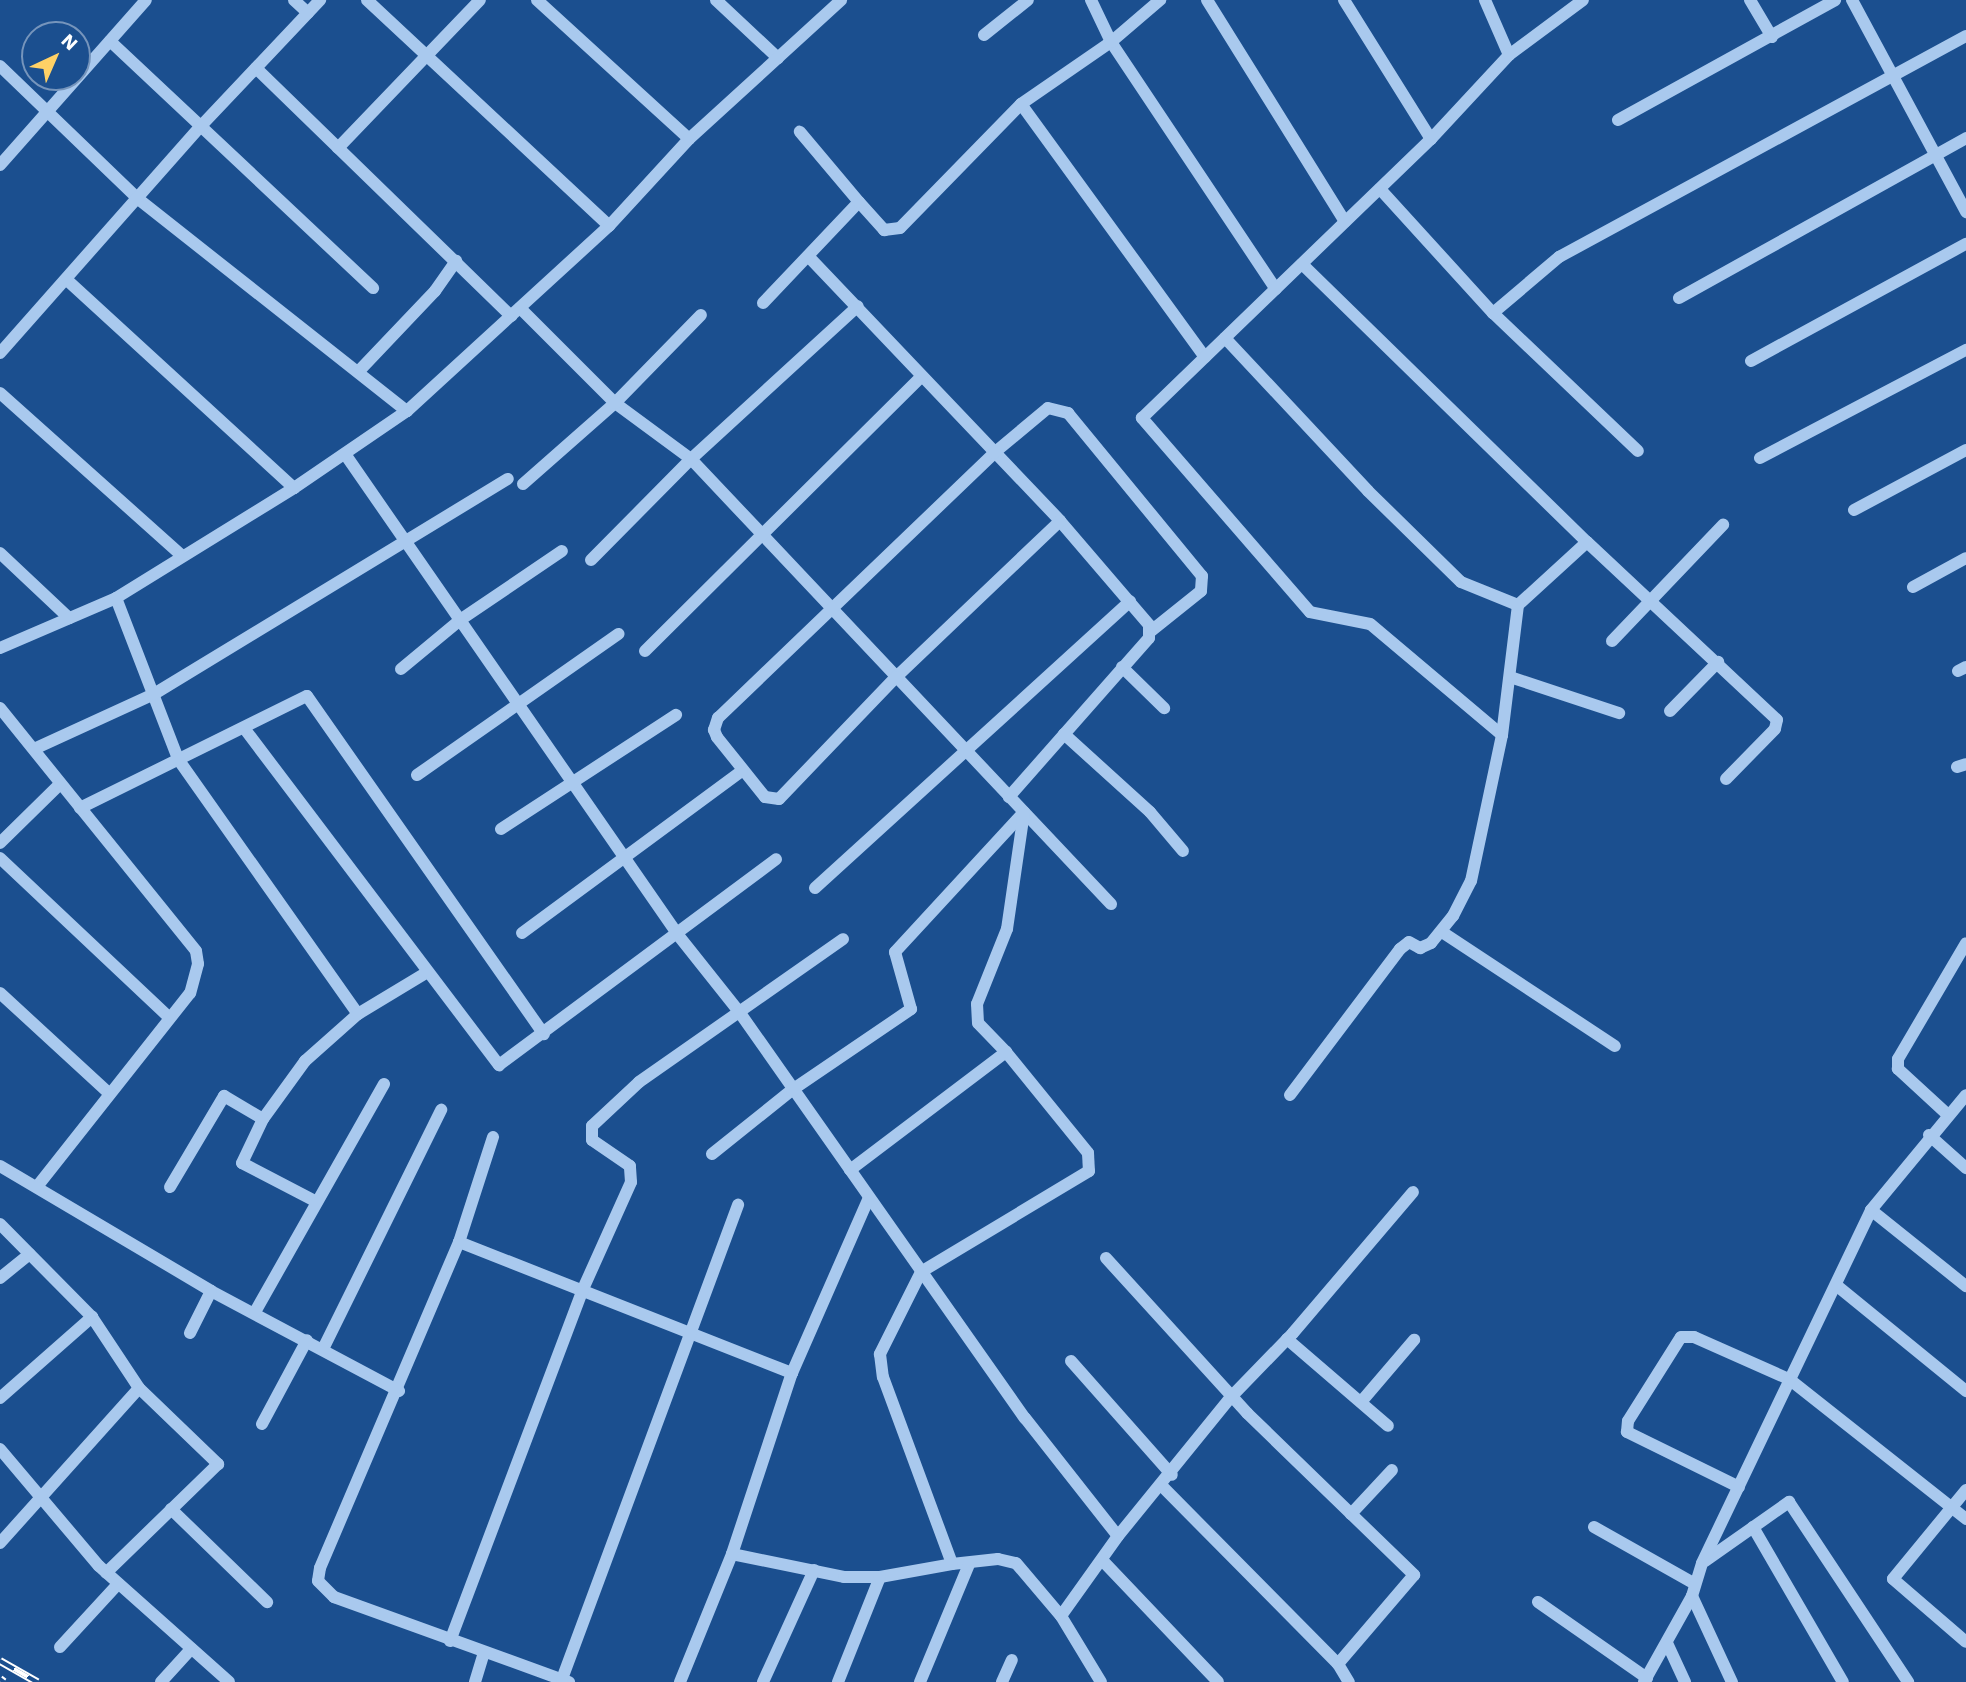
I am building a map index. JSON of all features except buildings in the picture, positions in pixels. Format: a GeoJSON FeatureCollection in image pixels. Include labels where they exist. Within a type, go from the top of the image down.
{"type":"FeatureCollection","features":[{"type":"Feature","properties":{"kind":"street"},"geometry":{"type":"LineString","coordinates":[[0,165],[48,115],[146,0]]}},
{"type":"Feature","properties":{"kind":"street"},"geometry":{"type":"LineString","coordinates":[[294,0],[308,13]]}},
{"type":"Feature","properties":{"kind":"street"},"geometry":{"type":"LineString","coordinates":[[0,353],[200,127],[320,0]]}},
{"type":"Feature","properties":{"kind":"street"},"geometry":{"type":"LineString","coordinates":[[367,0],[610,226]]}},
{"type":"Feature","properties":{"kind":"street"},"geometry":{"type":"LineString","coordinates":[[338,148],[480,0]]}},
{"type":"Feature","properties":{"kind":"street"},"geometry":{"type":"LineString","coordinates":[[537,0],[689,139]]}},
{"type":"Feature","properties":{"kind":"street"},"geometry":{"type":"LineString","coordinates":[[716,0],[778,58]]}},
{"type":"Feature","properties":{"kind":"street"},"geometry":{"type":"LineString","coordinates":[[0,648],[116,598],[181,555],[294,488],[407,411],[610,226],[689,139],[841,0]]}},
{"type":"Feature","properties":{"kind":"street"},"geometry":{"type":"LineString","coordinates":[[984,35],[1028,0]]}},
{"type":"Feature","properties":{"kind":"street"},"geometry":{"type":"LineString","coordinates":[[1091,0],[1111,41],[1276,289]]}},
{"type":"Feature","properties":{"kind":"street"},"geometry":{"type":"LineString","coordinates":[[800,132],[884,230],[900,228],[1021,104],[1111,41],[1160,0]]}},
{"type":"Feature","properties":{"kind":"street"},"geometry":{"type":"LineString","coordinates":[[1207,0],[1345,222]]}},
{"type":"Feature","properties":{"kind":"street"},"geometry":{"type":"LineString","coordinates":[[1344,0],[1431,139]]}},
{"type":"Feature","properties":{"kind":"street"},"geometry":{"type":"LineString","coordinates":[[1485,0],[1509,55]]}},
{"type":"Feature","properties":{"kind":"street"},"geometry":{"type":"LineString","coordinates":[[1502,735],[1370,624],[1310,612],[1142,418],[1431,139],[1509,55],[1583,0]]}},
{"type":"Feature","properties":{"kind":"street"},"geometry":{"type":"LineString","coordinates":[[1750,0],[1772,37]]}},
{"type":"Feature","properties":{"kind":"street"},"geometry":{"type":"LineString","coordinates":[[1618,120],[1835,0]]}},
{"type":"Feature","properties":{"kind":"street"},"geometry":{"type":"LineString","coordinates":[[1853,0],[1890,74],[1966,212]]}},
{"type":"Feature","properties":{"kind":"street"},"geometry":{"type":"LineString","coordinates":[[1493,313],[1559,257],[1890,74],[1966,36]]}},
{"type":"Feature","properties":{"kind":"street"},"geometry":{"type":"LineString","coordinates":[[110,41],[373,288]]}},
{"type":"Feature","properties":{"kind":"street"},"geometry":{"type":"LineString","coordinates":[[0,66],[137,198],[407,411]]}},
{"type":"Feature","properties":{"kind":"street"},"geometry":{"type":"LineString","coordinates":[[256,68],[456,261],[615,403],[691,459],[1111,904]]}},
{"type":"Feature","properties":{"kind":"street"},"geometry":{"type":"LineString","coordinates":[[1021,104],[1205,357]]}},
{"type":"Feature","properties":{"kind":"street"},"geometry":{"type":"LineString","coordinates":[[1679,298],[1966,138]]}},
{"type":"Feature","properties":{"kind":"street"},"geometry":{"type":"LineString","coordinates":[[1380,189],[1493,313],[1638,451]]}},
{"type":"Feature","properties":{"kind":"street"},"geometry":{"type":"LineString","coordinates":[[763,303],[810,257],[859,202]]}},
{"type":"Feature","properties":{"kind":"street"},"geometry":{"type":"LineString","coordinates":[[1751,361],[1966,244]]}},
{"type":"Feature","properties":{"kind":"street"},"geometry":{"type":"LineString","coordinates":[[810,257],[1060,521],[1130,601],[1151,631]]}},
{"type":"Feature","properties":{"kind":"street"},"geometry":{"type":"LineString","coordinates":[[358,372],[435,291],[456,261]]}},
{"type":"Feature","properties":{"kind":"street"},"geometry":{"type":"LineString","coordinates":[[1302,264],[1587,542],[1777,720],[1775,729],[1726,779]]}},
{"type":"Feature","properties":{"kind":"street"},"geometry":{"type":"LineString","coordinates":[[67,280],[294,488]]}},
{"type":"Feature","properties":{"kind":"street"},"geometry":{"type":"LineString","coordinates":[[591,560],[691,459],[858,306]]}},
{"type":"Feature","properties":{"kind":"street"},"geometry":{"type":"LineString","coordinates":[[523,484],[615,403],[701,315]]}},
{"type":"Feature","properties":{"kind":"street"},"geometry":{"type":"LineString","coordinates":[[1225,338],[1368,491],[1461,582],[1518,605]]}},
{"type":"Feature","properties":{"kind":"street"},"geometry":{"type":"LineString","coordinates":[[1760,458],[1966,350]]}},
{"type":"Feature","properties":{"kind":"street"},"geometry":{"type":"LineString","coordinates":[[645,651],[760,533],[922,376]]}},
{"type":"Feature","properties":{"kind":"street"},"geometry":{"type":"LineString","coordinates":[[0,393],[181,555]]}},
{"type":"Feature","properties":{"kind":"street"},"geometry":{"type":"LineString","coordinates":[[1010,797],[1151,631],[1200,591],[1202,576],[1068,413],[1048,408],[994,453],[714,724],[717,737],[742,771],[769,800],[779,799],[896,677],[1060,521]]}},
{"type":"Feature","properties":{"kind":"street"},"geometry":{"type":"LineString","coordinates":[[1854,510],[1966,450]]}},
{"type":"Feature","properties":{"kind":"street"},"geometry":{"type":"LineString","coordinates":[[345,454],[678,935],[740,1013],[868,1200],[1025,1418],[1118,1536]]}},
{"type":"Feature","properties":{"kind":"street"},"geometry":{"type":"LineString","coordinates":[[34,749],[154,694],[508,479]]}},
{"type":"Feature","properties":{"kind":"street"},"geometry":{"type":"LineString","coordinates":[[1612,641],[1723,525]]}},
{"type":"Feature","properties":{"kind":"street"},"geometry":{"type":"LineString","coordinates":[[1290,1095],[1400,949],[1409,942],[1420,948],[1442,932],[1471,881],[1502,735],[1518,605],[1587,542]]}},
{"type":"Feature","properties":{"kind":"street"},"geometry":{"type":"LineString","coordinates":[[401,669],[460,620],[562,551]]}},
{"type":"Feature","properties":{"kind":"street"},"geometry":{"type":"LineString","coordinates":[[0,553],[68,618]]}},
{"type":"Feature","properties":{"kind":"street"},"geometry":{"type":"LineString","coordinates":[[1913,587],[1966,558]]}},
{"type":"Feature","properties":{"kind":"street"},"geometry":{"type":"LineString","coordinates":[[116,598],[178,759],[358,1014]]}},
{"type":"Feature","properties":{"kind":"street"},"geometry":{"type":"LineString","coordinates":[[815,888],[1130,601]]}},
{"type":"Feature","properties":{"kind":"street"},"geometry":{"type":"LineString","coordinates":[[417,775],[618,634]]}},
{"type":"Feature","properties":{"kind":"street"},"geometry":{"type":"LineString","coordinates":[[1670,711],[1718,662]]}},
{"type":"Feature","properties":{"kind":"street"},"geometry":{"type":"LineString","coordinates":[[1122,667],[1164,708]]}},
{"type":"Feature","properties":{"kind":"street"},"geometry":{"type":"LineString","coordinates":[[1510,677],[1619,713]]}},
{"type":"Feature","properties":{"kind":"street"},"geometry":{"type":"LineString","coordinates":[[80,808],[307,696],[544,1034]]}},
{"type":"Feature","properties":{"kind":"street"},"geometry":{"type":"LineString","coordinates":[[0,708],[196,951],[196,978],[170,1018],[37,1187]]}},
{"type":"Feature","properties":{"kind":"street"},"geometry":{"type":"LineString","coordinates":[[501,829],[676,715]]}},
{"type":"Feature","properties":{"kind":"street"},"geometry":{"type":"LineString","coordinates":[[244,728],[426,973],[499,1065],[678,935],[776,859]]}},
{"type":"Feature","properties":{"kind":"street"},"geometry":{"type":"LineString","coordinates":[[1064,734],[1150,812],[1183,852]]}},
{"type":"Feature","properties":{"kind":"street"},"geometry":{"type":"LineString","coordinates":[[522,933],[742,771]]}},
{"type":"Feature","properties":{"kind":"street"},"geometry":{"type":"LineString","coordinates":[[0,844],[60,784]]}},
{"type":"Feature","properties":{"kind":"street"},"geometry":{"type":"LineString","coordinates":[[952,1564],[883,1377],[880,1354],[921,1272],[1090,1171],[1088,1153],[1006,1052],[978,1023],[977,1004],[1007,929],[1024,812]]}},
{"type":"Feature","properties":{"kind":"street"},"geometry":{"type":"LineString","coordinates":[[712,1154],[792,1090],[911,1009],[895,952],[1024,812]]}},
{"type":"Feature","properties":{"kind":"street"},"geometry":{"type":"LineString","coordinates":[[0,858],[170,1018]]}},
{"type":"Feature","properties":{"kind":"street"},"geometry":{"type":"LineString","coordinates":[[1442,932],[1615,1046]]}},
{"type":"Feature","properties":{"kind":"street"},"geometry":{"type":"LineString","coordinates":[[450,1641],[583,1289],[633,1175],[630,1166],[592,1140],[592,1126],[639,1082],[843,939]]}},
{"type":"Feature","properties":{"kind":"street"},"geometry":{"type":"LineString","coordinates":[[1947,1114],[1898,1069],[1898,1059],[1966,943]]}},
{"type":"Feature","properties":{"kind":"street"},"geometry":{"type":"LineString","coordinates":[[315,1200],[242,1163],[263,1119],[305,1061],[358,1014],[426,973]]}},
{"type":"Feature","properties":{"kind":"street"},"geometry":{"type":"LineString","coordinates":[[0,993],[110,1094]]}},
{"type":"Feature","properties":{"kind":"street"},"geometry":{"type":"LineString","coordinates":[[850,1170],[1006,1052]]}},
{"type":"Feature","properties":{"kind":"street"},"geometry":{"type":"LineString","coordinates":[[255,1312],[315,1200],[384,1084]]}},
{"type":"Feature","properties":{"kind":"street"},"geometry":{"type":"LineString","coordinates":[[1538,1602],[1646,1680],[1694,1590],[1702,1563],[1871,1210],[1929,1135],[1966,1095]]}},
{"type":"Feature","properties":{"kind":"street"},"geometry":{"type":"LineString","coordinates":[[170,1187],[224,1096],[263,1119]]}},
{"type":"Feature","properties":{"kind":"street"},"geometry":{"type":"LineString","coordinates":[[323,1349],[441,1110]]}},
{"type":"Feature","properties":{"kind":"street"},"geometry":{"type":"LineString","coordinates":[[1929,1135],[1966,1168]]}},
{"type":"Feature","properties":{"kind":"street"},"geometry":{"type":"LineString","coordinates":[[493,1137],[459,1241],[399,1391],[320,1568],[318,1581],[334,1597],[566,1681],[687,1334],[738,1205]]}},
{"type":"Feature","properties":{"kind":"street"},"geometry":{"type":"LineString","coordinates":[[0,1166],[211,1291],[255,1312],[399,1391]]}},
{"type":"Feature","properties":{"kind":"street"},"geometry":{"type":"LineString","coordinates":[[1061,1616],[1118,1536],[1171,1475],[1231,1397],[1287,1339],[1412,1192]]}},
{"type":"Feature","properties":{"kind":"street"},"geometry":{"type":"LineString","coordinates":[[680,1682],[732,1554],[792,1373],[868,1200]]}},
{"type":"Feature","properties":{"kind":"street"},"geometry":{"type":"LineString","coordinates":[[1871,1210],[1966,1286]]}},
{"type":"Feature","properties":{"kind":"street"},"geometry":{"type":"LineString","coordinates":[[0,1224],[92,1317],[139,1388],[218,1464],[106,1573]]}},
{"type":"Feature","properties":{"kind":"street"},"geometry":{"type":"LineString","coordinates":[[459,1241],[583,1289],[687,1334],[792,1373]]}},
{"type":"Feature","properties":{"kind":"street"},"geometry":{"type":"LineString","coordinates":[[0,1279],[30,1254]]}},
{"type":"Feature","properties":{"kind":"street"},"geometry":{"type":"LineString","coordinates":[[1106,1258],[1231,1397],[1415,1575],[1338,1664]]}},
{"type":"Feature","properties":{"kind":"street"},"geometry":{"type":"LineString","coordinates":[[1836,1285],[1966,1391]]}},
{"type":"Feature","properties":{"kind":"street"},"geometry":{"type":"LineString","coordinates":[[190,1333],[211,1291]]}},
{"type":"Feature","properties":{"kind":"street"},"geometry":{"type":"LineString","coordinates":[[0,1398],[92,1317]]}},
{"type":"Feature","properties":{"kind":"street"},"geometry":{"type":"LineString","coordinates":[[1739,1487],[1627,1432],[1628,1421],[1681,1337],[1694,1337],[1789,1379],[1966,1519]]}},
{"type":"Feature","properties":{"kind":"street"},"geometry":{"type":"LineString","coordinates":[[1287,1339],[1388,1426]]}},
{"type":"Feature","properties":{"kind":"street"},"geometry":{"type":"LineString","coordinates":[[262,1424],[307,1340]]}},
{"type":"Feature","properties":{"kind":"street"},"geometry":{"type":"LineString","coordinates":[[1361,1402],[1414,1340]]}},
{"type":"Feature","properties":{"kind":"street"},"geometry":{"type":"LineString","coordinates":[[1071,1361],[1171,1475]]}},
{"type":"Feature","properties":{"kind":"street"},"geometry":{"type":"LineString","coordinates":[[0,1543],[139,1388]]}},
{"type":"Feature","properties":{"kind":"street"},"geometry":{"type":"LineString","coordinates":[[0,1449],[106,1573],[229,1682]]}},
{"type":"Feature","properties":{"kind":"street"},"geometry":{"type":"LineString","coordinates":[[1351,1514],[1392,1471]]}},
{"type":"Feature","properties":{"kind":"street"},"geometry":{"type":"LineString","coordinates":[[1162,1486],[1338,1664],[1349,1682]]}},
{"type":"Feature","properties":{"kind":"street"},"geometry":{"type":"LineString","coordinates":[[1966,1490],[1893,1579],[1966,1642]]}},
{"type":"Feature","properties":{"kind":"street"},"geometry":{"type":"LineString","coordinates":[[1702,1563],[1789,1502],[1908,1682]]}},
{"type":"Feature","properties":{"kind":"street"},"geometry":{"type":"LineString","coordinates":[[171,1509],[267,1602]]}},
{"type":"Feature","properties":{"kind":"street"},"geometry":{"type":"LineString","coordinates":[[1594,1527],[1694,1590],[1732,1682]]}},
{"type":"Feature","properties":{"kind":"street"},"geometry":{"type":"LineString","coordinates":[[1753,1527],[1843,1682]]}},
{"type":"Feature","properties":{"kind":"street"},"geometry":{"type":"LineString","coordinates":[[732,1554],[844,1577],[880,1577],[998,1559],[1016,1563],[1061,1616],[1101,1682]]}},
{"type":"Feature","properties":{"kind":"street"},"geometry":{"type":"LineString","coordinates":[[1101,1560],[1218,1682]]}},
{"type":"Feature","properties":{"kind":"street"},"geometry":{"type":"LineString","coordinates":[[920,1682],[969,1564]]}},
{"type":"Feature","properties":{"kind":"street"},"geometry":{"type":"LineString","coordinates":[[763,1682],[814,1570]]}},
{"type":"Feature","properties":{"kind":"street"},"geometry":{"type":"LineString","coordinates":[[838,1682],[880,1577]]}},
{"type":"Feature","properties":{"kind":"street"},"geometry":{"type":"LineString","coordinates":[[60,1647],[118,1584]]}},
{"type":"Feature","properties":{"kind":"street"},"geometry":{"type":"LineString","coordinates":[[1667,1643],[1685,1682]]}},
{"type":"Feature","properties":{"kind":"street"},"geometry":{"type":"LineString","coordinates":[[161,1682],[191,1649]]}},
{"type":"Feature","properties":{"kind":"street"},"geometry":{"type":"LineString","coordinates":[[475,1682],[484,1652]]}},
{"type":"Feature","properties":{"kind":"street"},"geometry":{"type":"LineString","coordinates":[[1002,1682],[1012,1660]]}},
{"type":"Feature","properties":{"kind":"railway"},"geometry":{"type":"LineString","coordinates":[[0,1661],[37,1682]]}},
{"type":"Feature","properties":{"kind":"railway"},"geometry":{"type":"LineString","coordinates":[[0,1679],[4,1682]]}}]}
